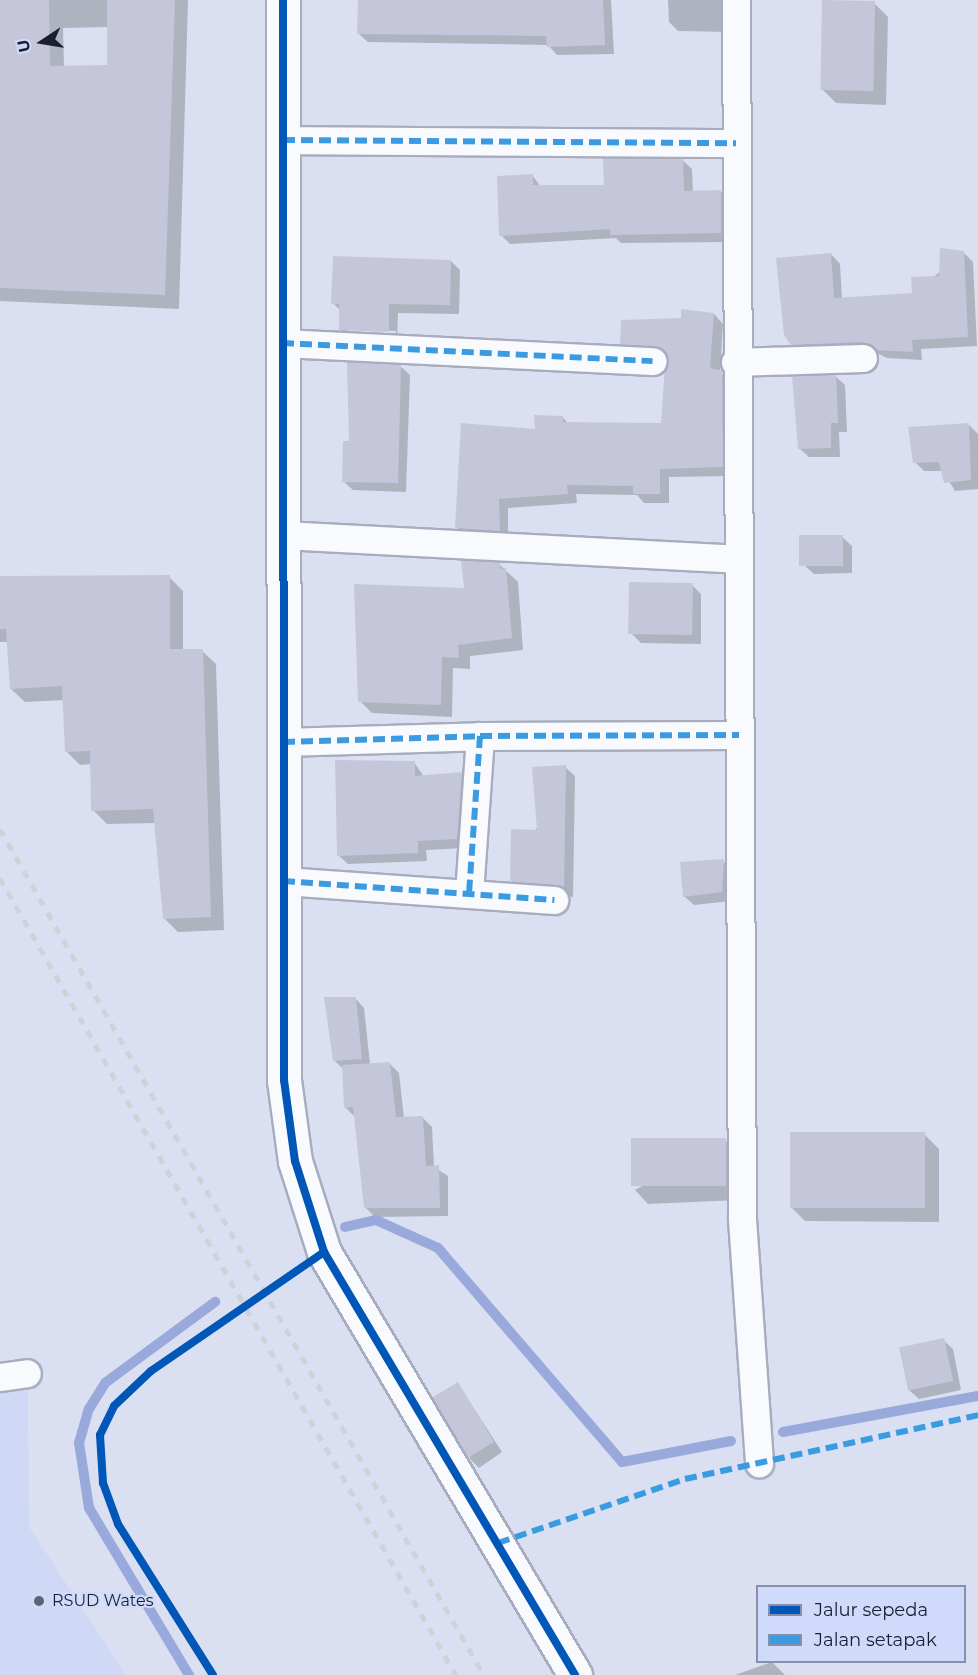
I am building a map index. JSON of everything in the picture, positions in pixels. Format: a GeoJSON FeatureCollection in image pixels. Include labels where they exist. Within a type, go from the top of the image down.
{"type":"FeatureCollection","features":[{"type":"Feature","properties":{"kind":"street"},"geometry":{"type":"LineString","coordinates":[[283,0],[284,1080],[308,1212],[353,1303],[576,1675]]}},
{"type":"Feature","properties":{"kind":"street"},"geometry":{"type":"LineString","coordinates":[[736,0],[735,362],[742,1219],[759,1463]]}},
{"type":"Feature","properties":{"kind":"street"},"geometry":{"type":"LineString","coordinates":[[282,140],[736,143]]}},
{"type":"Feature","properties":{"kind":"street"},"geometry":{"type":"LineString","coordinates":[[282,343],[653,361]]}},
{"type":"Feature","properties":{"kind":"street"},"geometry":{"type":"LineString","coordinates":[[735,362],[863,358]]}},
{"type":"Feature","properties":{"kind":"street"},"geometry":{"type":"LineString","coordinates":[[282,535],[737,559]]}},
{"type":"Feature","properties":{"kind":"street"},"geometry":{"type":"LineString","coordinates":[[283,742],[480,736],[739,735]]}},
{"type":"Feature","properties":{"kind":"street"},"geometry":{"type":"LineString","coordinates":[[469,894],[480,736]]}},
{"type":"Feature","properties":{"kind":"street"},"geometry":{"type":"LineString","coordinates":[[283,881],[554,900]]}},
{"type":"Feature","properties":{"kind":"street"},"geometry":{"type":"LineString","coordinates":[[0,1377],[27,1373]]}},
{"type":"Feature","properties":{"kind":"shaded area","name":"RSUD Wates"},"geometry":{"type":"Polygon","coordinates":[[[0,1391],[28,1391],[29,1527],[126,1675],[0,1675],[0,1391]]]}},
{"type":"Feature","properties":{"kind":"building"},"geometry":{"type":"Polygon","coordinates":[[[0,0],[49,0],[50,66],[107,65],[107,0],[175,0],[165,295],[0,288],[0,0]]]}},
{"type":"Feature","properties":{"kind":"building"},"geometry":{"type":"Polygon","coordinates":[[[358,0],[603,0],[605,45],[547,47],[546,36],[357,34],[358,0]]]}},
{"type":"Feature","properties":{"kind":"building"},"geometry":{"type":"Polygon","coordinates":[[[822,0],[875,1],[873,91],[820,90],[822,0]]]}},
{"type":"Feature","properties":{"kind":"building"},"geometry":{"type":"Polygon","coordinates":[[[603,158],[683,158],[684,191],[721,190],[721,233],[610,235],[610,229],[499,236],[497,176],[533,174],[533,185],[604,185],[603,158]]]}},
{"type":"Feature","properties":{"kind":"building"},"geometry":{"type":"Polygon","coordinates":[[[940,248],[964,251],[968,337],[912,340],[913,352],[876,350],[863,342],[791,345],[784,335],[776,258],[831,253],[834,298],[912,293],[911,277],[939,276],[940,248]]]}},
{"type":"Feature","properties":{"kind":"building"},"geometry":{"type":"Polygon","coordinates":[[[333,256],[451,260],[450,305],[389,304],[389,332],[339,330],[339,304],[331,304],[333,256]]]}},
{"type":"Feature","properties":{"kind":"building"},"geometry":{"type":"Polygon","coordinates":[[[681,309],[714,313],[710,368],[722,371],[723,467],[660,469],[660,494],[633,494],[633,486],[567,485],[568,494],[499,499],[500,531],[455,528],[461,423],[535,429],[534,415],[563,416],[563,422],[661,423],[666,352],[620,344],[621,320],[681,318],[681,309]]]}},
{"type":"Feature","properties":{"kind":"building"},"geometry":{"type":"Polygon","coordinates":[[[347,362],[401,365],[398,483],[342,482],[343,441],[349,441],[347,362]]]}},
{"type":"Feature","properties":{"kind":"building"},"geometry":{"type":"Polygon","coordinates":[[[836,375],[838,423],[831,423],[831,448],[798,449],[792,376],[836,375]]]}},
{"type":"Feature","properties":{"kind":"building"},"geometry":{"type":"Polygon","coordinates":[[[969,423],[971,480],[944,483],[939,462],[913,463],[908,427],[969,423]]]}},
{"type":"Feature","properties":{"kind":"building"},"geometry":{"type":"Polygon","coordinates":[[[799,535],[843,535],[843,566],[799,566],[799,535]]]}},
{"type":"Feature","properties":{"kind":"building"},"geometry":{"type":"Polygon","coordinates":[[[461,560],[500,562],[500,569],[506,568],[512,638],[458,645],[459,658],[442,657],[441,705],[358,702],[354,584],[464,588],[461,560]]]}},
{"type":"Feature","properties":{"kind":"building"},"geometry":{"type":"Polygon","coordinates":[[[170,575],[170,649],[203,649],[211,917],[163,919],[153,809],[91,811],[90,751],[65,752],[62,686],[10,689],[6,629],[0,629],[0,576],[170,575]]]}},
{"type":"Feature","properties":{"kind":"building"},"geometry":{"type":"Polygon","coordinates":[[[629,582],[693,583],[692,635],[628,634],[629,582]]]}},
{"type":"Feature","properties":{"kind":"building"},"geometry":{"type":"Polygon","coordinates":[[[335,760],[415,761],[415,776],[462,772],[457,839],[418,841],[418,853],[337,856],[335,760]]]}},
{"type":"Feature","properties":{"kind":"building"},"geometry":{"type":"Polygon","coordinates":[[[566,765],[564,888],[510,881],[511,829],[537,830],[532,767],[566,765]]]}},
{"type":"Feature","properties":{"kind":"building"},"geometry":{"type":"Polygon","coordinates":[[[724,859],[722,892],[683,897],[680,862],[724,859]]]}},
{"type":"Feature","properties":{"kind":"building"},"geometry":{"type":"Polygon","coordinates":[[[324,997],[356,997],[362,1059],[333,1061],[324,997]]]}},
{"type":"Feature","properties":{"kind":"building"},"geometry":{"type":"Polygon","coordinates":[[[390,1062],[396,1117],[423,1116],[426,1166],[439,1165],[440,1208],[364,1208],[353,1107],[344,1108],[342,1065],[390,1062]]]}},
{"type":"Feature","properties":{"kind":"building"},"geometry":{"type":"Polygon","coordinates":[[[790,1132],[925,1132],[925,1208],[790,1208],[790,1132]]]}},
{"type":"Feature","properties":{"kind":"building"},"geometry":{"type":"Polygon","coordinates":[[[631,1138],[726,1138],[726,1186],[631,1186],[631,1138]]]}},
{"type":"Feature","properties":{"kind":"building"},"geometry":{"type":"Polygon","coordinates":[[[944,1338],[953,1381],[908,1391],[899,1348],[944,1338]]]}},
{"type":"Feature","properties":{"kind":"building"},"geometry":{"type":"Polygon","coordinates":[[[458,1382],[494,1442],[467,1458],[431,1398],[458,1382]]]}},
{"type":"Feature","properties":{"kind":"waterway"},"geometry":{"type":"LineString","coordinates":[[345,1227],[376,1220],[438,1248],[622,1462],[731,1441]]}},
{"type":"Feature","properties":{"kind":"waterway"},"geometry":{"type":"LineString","coordinates":[[189,1675],[89,1508],[79,1443],[89,1409],[105,1383],[215,1302]]}},
{"type":"Feature","properties":{"kind":"waterway"},"geometry":{"type":"LineString","coordinates":[[783,1432],[978,1396]]}},
{"type":"Feature","properties":{"kind":"railway"},"geometry":{"type":"LineString","coordinates":[[0,829],[484,1675]]}},
{"type":"Feature","properties":{"kind":"railway"},"geometry":{"type":"LineString","coordinates":[[0,878],[456,1675]]}},
{"type":"Feature","properties":{"kind":"marked path"},"geometry":{"type":"LineString","coordinates":[[283,140],[736,143]]}},
{"type":"Feature","properties":{"kind":"marked path"},"geometry":{"type":"LineString","coordinates":[[282,343],[653,361]]}},
{"type":"Feature","properties":{"kind":"marked path"},"geometry":{"type":"LineString","coordinates":[[480,736],[739,735]]}},
{"type":"Feature","properties":{"kind":"marked path"},"geometry":{"type":"LineString","coordinates":[[283,742],[480,736],[469,894]]}},
{"type":"Feature","properties":{"kind":"marked path"},"geometry":{"type":"LineString","coordinates":[[283,881],[554,900]]}},
{"type":"Feature","properties":{"kind":"marked path"},"geometry":{"type":"LineString","coordinates":[[498,1543],[685,1479],[978,1415]]}},
{"type":"Feature","properties":{"kind":"cycle path"},"geometry":{"type":"LineString","coordinates":[[283,0],[284,1080],[295,1161],[324,1252],[575,1675]]}},
{"type":"Feature","properties":{"kind":"cycle path"},"geometry":{"type":"LineString","coordinates":[[213,1675],[118,1524],[103,1483],[100,1435],[114,1406],[151,1371],[324,1252]]}},
{"type":"Feature","properties":{"kind":"place","name":"RSUD Wates"},"geometry":{"type":"Point","coordinates":[39,1601]}}]}
